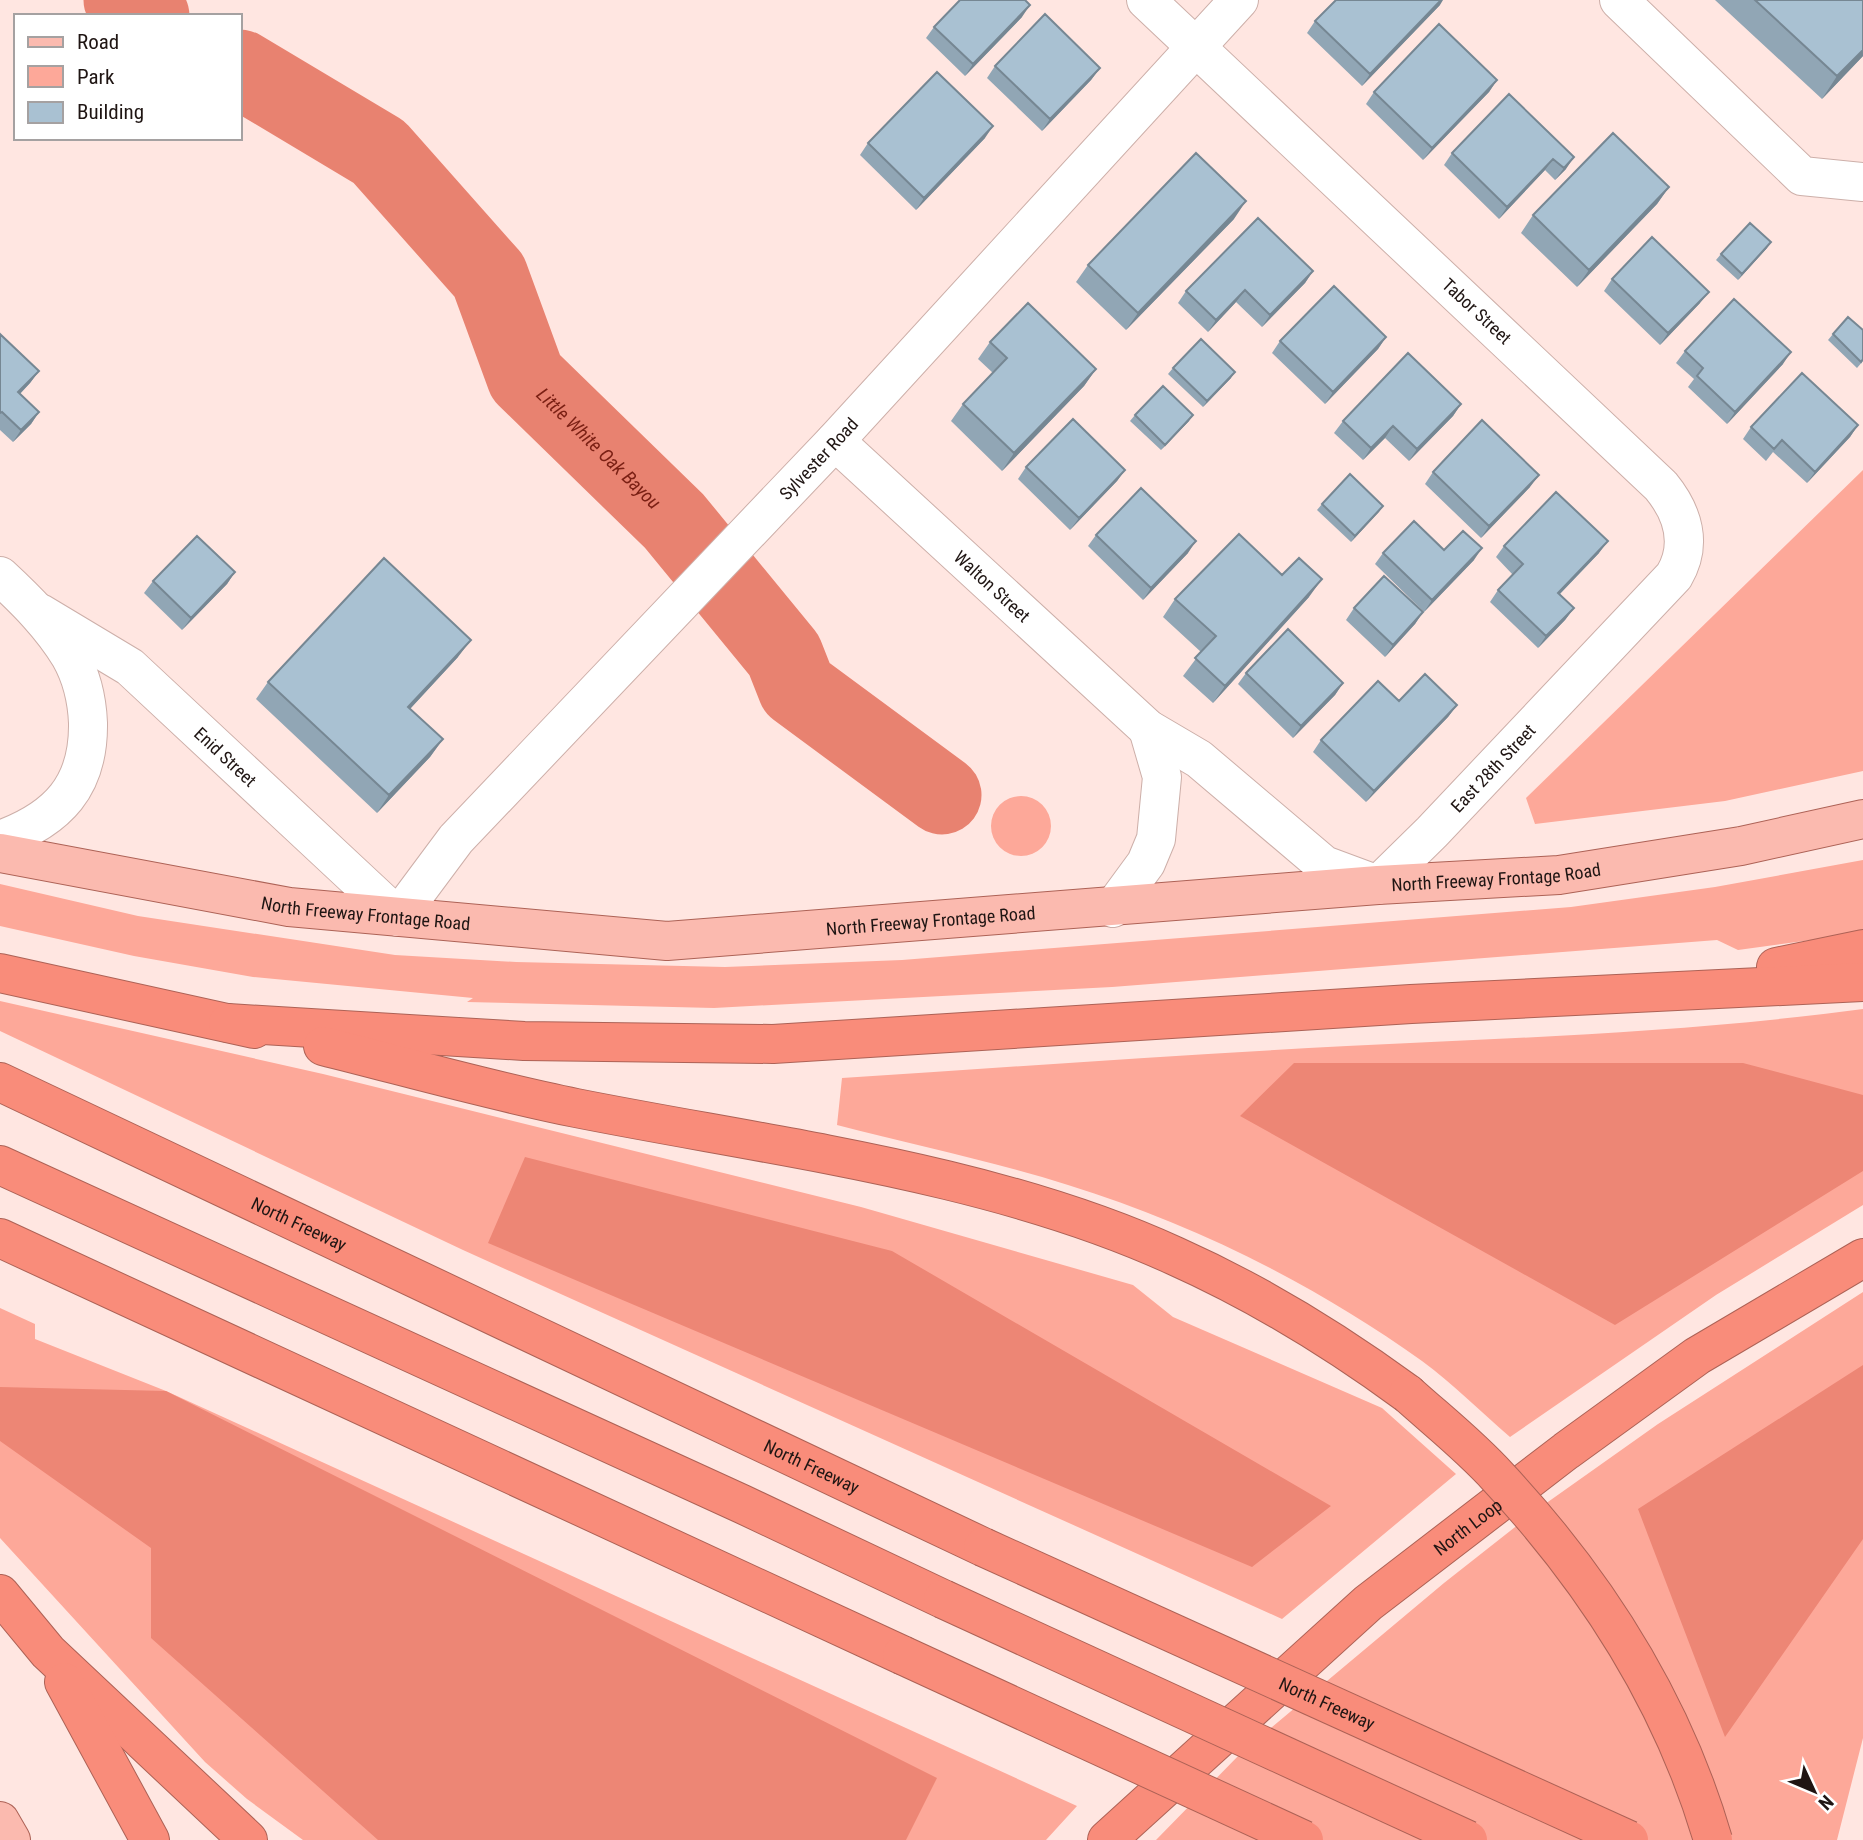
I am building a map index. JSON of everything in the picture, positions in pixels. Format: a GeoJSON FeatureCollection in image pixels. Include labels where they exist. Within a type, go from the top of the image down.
{"type":"FeatureCollection","features":[{"type":"Feature","properties":{"kind":"highway"},"geometry":{"type":"LineString","coordinates":[[1644,993],[1863,949]]}},
{"type":"Feature","properties":{"kind":"highway"},"geometry":{"type":"LineString","coordinates":[[0,973],[228,1023],[571,1107],[910,1173],[1040,1206],[1174,1255],[1281,1308],[1334,1340],[1408,1394],[1497,1475],[1564,1552],[1623,1636],[1666,1716],[1700,1796],[1713,1840]]}},
{"type":"Feature","properties":{"kind":"highway"},"geometry":{"type":"LineString","coordinates":[[228,1023],[524,1041],[773,1044],[1863,982]]}},
{"type":"Feature","properties":{"kind":"highway","name":"North Freeway"},"geometry":{"type":"LineString","coordinates":[[0,1082],[983,1547],[1629,1840]]}},
{"type":"Feature","properties":{"kind":"highway"},"geometry":{"type":"LineString","coordinates":[[0,1165],[1468,1840]]}},
{"type":"Feature","properties":{"kind":"highway"},"geometry":{"type":"LineString","coordinates":[[0,1238],[1304,1840]]}},
{"type":"Feature","properties":{"kind":"highway","name":"North Loop"},"geometry":{"type":"LineString","coordinates":[[1107,1840],[1368,1603],[1423,1560],[1697,1356],[1863,1258]]}},
{"type":"Feature","properties":{"kind":"highway"},"geometry":{"type":"LineString","coordinates":[[0,1594],[48,1652],[248,1840]]}},
{"type":"Feature","properties":{"kind":"highway"},"geometry":{"type":"LineString","coordinates":[[48,1652],[150,1840]]}},
{"type":"Feature","properties":{"kind":"main road","name":"North Freeway Frontage Road"},"geometry":{"type":"LineString","coordinates":[[0,853],[289,907],[667,942],[1378,885],[1559,875],[1741,846],[1863,819]]}},
{"type":"Feature","properties":{"kind":"main road"},"geometry":{"type":"LineString","coordinates":[[0,1821],[11,1840]]}},
{"type":"Feature","properties":{"kind":"street","name":"Tabor Street"},"geometry":{"type":"LineString","coordinates":[[1146,0],[1651,476],[1676,504],[1683,524],[1685,544],[1680,565],[1604,650]]}},
{"type":"Feature","properties":{"kind":"street","name":"Sylvester Road"},"geometry":{"type":"LineString","coordinates":[[398,917],[456,839],[835,441],[1239,0]]}},
{"type":"Feature","properties":{"kind":"street"},"geometry":{"type":"LineString","coordinates":[[1619,0],[1802,176],[1862,191]]}},
{"type":"Feature","properties":{"kind":"street","name":"Walton Street"},"geometry":{"type":"LineString","coordinates":[[835,441],[1148,729],[1199,759],[1324,865],[1378,885]]}},
{"type":"Feature","properties":{"kind":"street","name":"Enid Street"},"geometry":{"type":"LineString","coordinates":[[0,576],[40,613],[130,667],[398,917]]}},
{"type":"Feature","properties":{"kind":"street","name":"Enid Street"},"geometry":{"type":"LineString","coordinates":[[0,840],[23,832],[54,812],[73,790],[84,768],[88,705],[82,680],[40,613]]}},
{"type":"Feature","properties":{"kind":"street","name":"East 28th Street"},"geometry":{"type":"LineString","coordinates":[[1378,885],[1432,832],[1604,650]]}},
{"type":"Feature","properties":{"kind":"street"},"geometry":{"type":"LineString","coordinates":[[1114,908],[1146,863],[1156,839],[1162,777],[1148,729]]}},
{"type":"Feature","properties":{"kind":"green space"},"geometry":{"type":"Polygon","coordinates":[[[1863,470],[1863,771],[1725,801],[1535,824],[1526,798],[1863,470]]]}},
{"type":"Feature","properties":{"kind":"green space"},"geometry":{"type":"Polygon","coordinates":[[[1021,796],[1042,805],[1051,826],[1042,847],[1021,856],[1000,847],[991,826],[1000,805],[1021,796]]]}},
{"type":"Feature","properties":{"kind":"green space"},"geometry":{"type":"Polygon","coordinates":[[[1863,860],[1863,933],[1738,950],[1717,940],[1112,987],[714,1008],[467,1002],[473,998],[253,977],[134,956],[0,926],[0,884],[138,916],[395,955],[516,962],[725,967],[902,960],[1571,907],[1715,887],[1863,860]]]}},
{"type":"Feature","properties":{"kind":"green space"},"geometry":{"type":"Polygon","coordinates":[[[0,1001],[323,1074],[861,1207],[1133,1285],[1173,1317],[1382,1408],[1456,1474],[1282,1619],[463,1250],[0,1031],[0,1001]]]}},
{"type":"Feature","properties":{"kind":"green space"},"geometry":{"type":"Polygon","coordinates":[[[1863,1009],[1863,1205],[1716,1295],[1510,1437],[1422,1361],[1381,1333],[1296,1282],[1207,1238],[1115,1201],[1039,1176],[837,1125],[842,1078],[1605,1033],[1863,1009]]]}},
{"type":"Feature","properties":{"kind":"green space"},"geometry":{"type":"Polygon","coordinates":[[[1863,1292],[1863,1738],[1837,1840],[1156,1840],[1241,1753],[1444,1583],[1538,1509],[1658,1424],[1863,1292]]]}},
{"type":"Feature","properties":{"kind":"green space"},"geometry":{"type":"Polygon","coordinates":[[[0,1308],[35,1324],[35,1339],[166,1391],[1077,1806],[1046,1840],[303,1840],[247,1799],[205,1762],[0,1538],[0,1308]]]}},
{"type":"Feature","properties":{"kind":"shaded area"},"geometry":{"type":"Polygon","coordinates":[[[1294,1063],[1743,1063],[1863,1095],[1863,1171],[1615,1325],[1240,1116],[1294,1063]]]}},
{"type":"Feature","properties":{"kind":"shaded area"},"geometry":{"type":"Polygon","coordinates":[[[525,1157],[892,1251],[1331,1506],[1252,1567],[488,1243],[525,1157]]]}},
{"type":"Feature","properties":{"kind":"shaded area"},"geometry":{"type":"Polygon","coordinates":[[[1863,1365],[1863,1539],[1725,1737],[1638,1509],[1863,1365]]]}},
{"type":"Feature","properties":{"kind":"shaded area"},"geometry":{"type":"Polygon","coordinates":[[[0,1387],[166,1391],[937,1778],[906,1840],[378,1840],[151,1638],[151,1548],[0,1441],[0,1387]]]}},
{"type":"Feature","properties":{"kind":"building"},"geometry":{"type":"Polygon","coordinates":[[[960,0],[1025,0],[1030,5],[973,64],[934,27],[960,0]]]}},
{"type":"Feature","properties":{"kind":"building"},"geometry":{"type":"Polygon","coordinates":[[[1336,0],[1441,0],[1370,74],[1315,21],[1336,0]]]}},
{"type":"Feature","properties":{"kind":"building"},"geometry":{"type":"Polygon","coordinates":[[[1755,0],[1863,0],[1863,50],[1837,76],[1755,0]]]}},
{"type":"Feature","properties":{"kind":"building"},"geometry":{"type":"Polygon","coordinates":[[[1045,14],[1100,68],[1050,119],[995,66],[1045,14]]]}},
{"type":"Feature","properties":{"kind":"building"},"geometry":{"type":"Polygon","coordinates":[[[1439,24],[1497,80],[1432,148],[1374,92],[1439,24]]]}},
{"type":"Feature","properties":{"kind":"building"},"geometry":{"type":"Polygon","coordinates":[[[937,72],[993,126],[924,198],[868,143],[937,72]]]}},
{"type":"Feature","properties":{"kind":"building"},"geometry":{"type":"Polygon","coordinates":[[[1509,94],[1574,157],[1564,168],[1553,159],[1507,207],[1452,153],[1509,94]]]}},
{"type":"Feature","properties":{"kind":"building"},"geometry":{"type":"Polygon","coordinates":[[[1613,133],[1669,187],[1589,270],[1533,215],[1613,133]]]}},
{"type":"Feature","properties":{"kind":"building"},"geometry":{"type":"Polygon","coordinates":[[[1196,153],[1246,201],[1138,313],[1088,265],[1196,153]]]}},
{"type":"Feature","properties":{"kind":"building"},"geometry":{"type":"Polygon","coordinates":[[[1258,218],[1313,271],[1270,315],[1245,290],[1216,320],[1186,291],[1258,218]]]}},
{"type":"Feature","properties":{"kind":"building"},"geometry":{"type":"Polygon","coordinates":[[[1750,223],[1771,242],[1742,274],[1721,254],[1750,223]]]}},
{"type":"Feature","properties":{"kind":"building"},"geometry":{"type":"Polygon","coordinates":[[[1652,237],[1709,292],[1668,333],[1612,279],[1652,237]]]}},
{"type":"Feature","properties":{"kind":"building"},"geometry":{"type":"Polygon","coordinates":[[[1334,286],[1386,337],[1333,392],[1280,341],[1334,286]]]}},
{"type":"Feature","properties":{"kind":"building"},"geometry":{"type":"Polygon","coordinates":[[[1734,299],[1791,352],[1735,412],[1697,376],[1703,368],[1685,351],[1734,299]]]}},
{"type":"Feature","properties":{"kind":"building"},"geometry":{"type":"Polygon","coordinates":[[[1028,303],[1096,369],[1014,453],[963,404],[1007,358],[990,342],[1028,303]]]}},
{"type":"Feature","properties":{"kind":"building"},"geometry":{"type":"Polygon","coordinates":[[[1848,317],[1863,330],[1861,362],[1833,334],[1848,317]]]}},
{"type":"Feature","properties":{"kind":"building"},"geometry":{"type":"Polygon","coordinates":[[[0,334],[39,371],[18,392],[39,412],[21,430],[0,413],[0,334]]]}},
{"type":"Feature","properties":{"kind":"building"},"geometry":{"type":"Polygon","coordinates":[[[1201,339],[1235,372],[1207,401],[1173,368],[1201,339]]]}},
{"type":"Feature","properties":{"kind":"building"},"geometry":{"type":"Polygon","coordinates":[[[1408,353],[1461,404],[1417,449],[1393,426],[1371,448],[1343,421],[1408,353]]]}},
{"type":"Feature","properties":{"kind":"building"},"geometry":{"type":"Polygon","coordinates":[[[1802,373],[1858,425],[1815,472],[1782,440],[1774,449],[1751,427],[1802,373]]]}},
{"type":"Feature","properties":{"kind":"building"},"geometry":{"type":"Polygon","coordinates":[[[1163,386],[1193,415],[1165,445],[1135,415],[1163,386]]]}},
{"type":"Feature","properties":{"kind":"building"},"geometry":{"type":"Polygon","coordinates":[[[1073,419],[1125,470],[1079,518],[1026,467],[1073,419]]]}},
{"type":"Feature","properties":{"kind":"building"},"geometry":{"type":"Polygon","coordinates":[[[1482,420],[1539,475],[1489,526],[1433,472],[1482,420]]]}},
{"type":"Feature","properties":{"kind":"building"},"geometry":{"type":"Polygon","coordinates":[[[1350,474],[1383,506],[1355,536],[1322,504],[1350,474]]]}},
{"type":"Feature","properties":{"kind":"building"},"geometry":{"type":"Polygon","coordinates":[[[1141,488],[1196,541],[1151,588],[1096,535],[1141,488]]]}},
{"type":"Feature","properties":{"kind":"building"},"geometry":{"type":"Polygon","coordinates":[[[1556,492],[1608,541],[1558,593],[1574,608],[1546,636],[1498,590],[1523,564],[1504,546],[1556,492]]]}},
{"type":"Feature","properties":{"kind":"building"},"geometry":{"type":"Polygon","coordinates":[[[1414,521],[1444,550],[1463,531],[1482,548],[1432,600],[1383,553],[1414,521]]]}},
{"type":"Feature","properties":{"kind":"building"},"geometry":{"type":"Polygon","coordinates":[[[1239,534],[1282,575],[1299,558],[1322,579],[1225,686],[1195,658],[1216,636],[1175,599],[1239,534]]]}},
{"type":"Feature","properties":{"kind":"building"},"geometry":{"type":"Polygon","coordinates":[[[197,536],[235,572],[191,618],[153,581],[197,536]]]}},
{"type":"Feature","properties":{"kind":"building"},"geometry":{"type":"Polygon","coordinates":[[[384,558],[471,640],[408,707],[443,739],[389,795],[268,682],[384,558]]]}},
{"type":"Feature","properties":{"kind":"building"},"geometry":{"type":"Polygon","coordinates":[[[1384,576],[1423,612],[1393,645],[1354,608],[1384,576]]]}},
{"type":"Feature","properties":{"kind":"building"},"geometry":{"type":"Polygon","coordinates":[[[1288,629],[1343,683],[1301,726],[1246,673],[1288,629]]]}},
{"type":"Feature","properties":{"kind":"building"},"geometry":{"type":"Polygon","coordinates":[[[1425,674],[1457,705],[1374,791],[1321,740],[1378,681],[1399,701],[1425,674]]]}},
{"type":"Feature","properties":{"kind":"waterway","name":"Little White Oak Bayou"},"geometry":{"type":"LineString","coordinates":[[123,0],[147,14]]}},
{"type":"Feature","properties":{"kind":"waterway","name":"Little White Oak Bayou"},"geometry":{"type":"LineString","coordinates":[[242,70],[379,152],[489,276],[526,377],[674,521],[784,655],[797,688],[942,795]]}}]}
